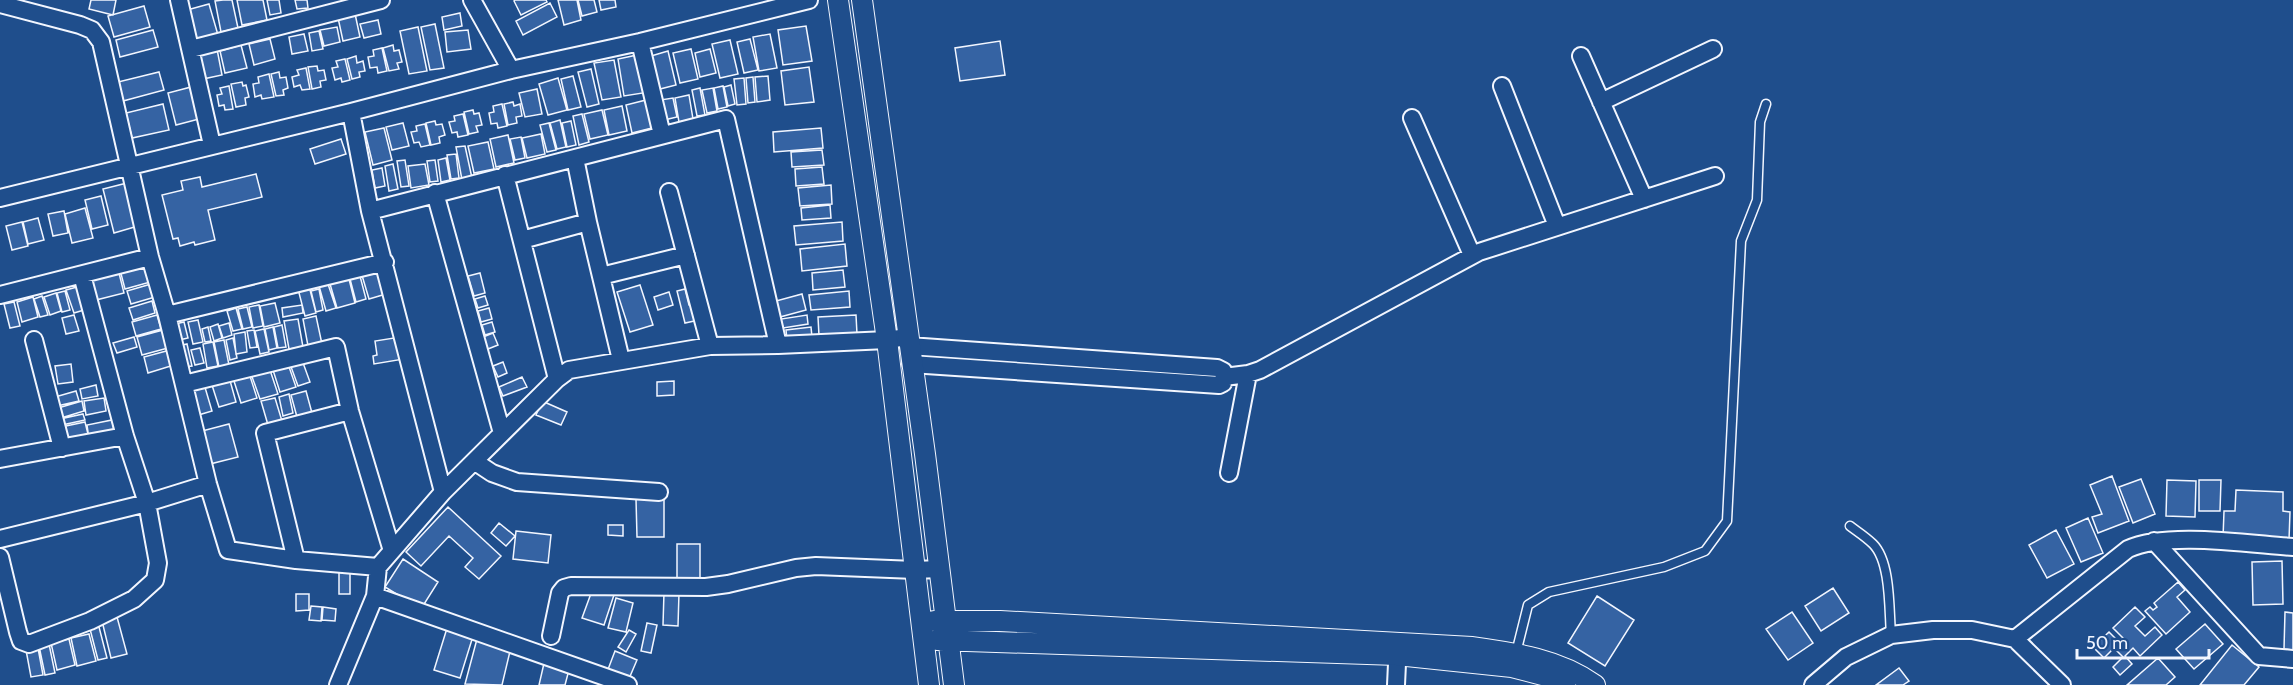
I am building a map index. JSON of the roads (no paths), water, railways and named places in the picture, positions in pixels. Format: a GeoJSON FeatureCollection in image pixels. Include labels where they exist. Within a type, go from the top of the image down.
{"type":"FeatureCollection","features":[{"type":"Feature","properties":{"kind":"street"},"geometry":{"type":"LineString","coordinates":[[179,0],[212,145]]}},
{"type":"Feature","properties":{"kind":"street"},"geometry":{"type":"LineString","coordinates":[[191,49],[352,3],[381,0]]}},
{"type":"Feature","properties":{"kind":"street"},"geometry":{"type":"LineString","coordinates":[[472,0],[511,70]]}},
{"type":"Feature","properties":{"kind":"street"},"geometry":{"type":"LineString","coordinates":[[0,198],[351,112],[511,70],[640,42],[809,0]]}},
{"type":"Feature","properties":{"kind":"street"},"geometry":{"type":"LineString","coordinates":[[838,0],[887,340],[929,685]]}},
{"type":"Feature","properties":{"kind":"street"},"geometry":{"type":"LineString","coordinates":[[862,0],[954,685]]}},
{"type":"Feature","properties":{"kind":"street"},"geometry":{"type":"LineString","coordinates":[[0,4],[80,25],[92,30],[101,42],[150,258],[167,315],[208,484],[228,550],[296,560],[378,567]]}},
{"type":"Feature","properties":{"kind":"street"},"geometry":{"type":"LineString","coordinates":[[640,42],[662,135]]}},
{"type":"Feature","properties":{"kind":"street"},"geometry":{"type":"LineString","coordinates":[[1601,102],[1713,49]]}},
{"type":"Feature","properties":{"kind":"street"},"geometry":{"type":"LineString","coordinates":[[1581,56],[1644,199]]}},
{"type":"Feature","properties":{"kind":"street"},"geometry":{"type":"LineString","coordinates":[[1502,86],[1557,226]]}},
{"type":"Feature","properties":{"kind":"street"},"geometry":{"type":"LineString","coordinates":[[351,112],[370,211],[443,492]]}},
{"type":"Feature","properties":{"kind":"street"},"geometry":{"type":"LineString","coordinates":[[1412,118],[1472,255]]}},
{"type":"Feature","properties":{"kind":"street"},"geometry":{"type":"LineString","coordinates":[[370,211],[726,119],[778,345]]}},
{"type":"Feature","properties":{"kind":"street"},"geometry":{"type":"LineString","coordinates":[[575,158],[621,360]]}},
{"type":"Feature","properties":{"kind":"street"},"geometry":{"type":"LineString","coordinates":[[505,175],[556,379]]}},
{"type":"Feature","properties":{"kind":"street"},"geometry":{"type":"LineString","coordinates":[[338,685],[375,596],[378,567],[474,460],[556,379],[569,370],[710,346],[887,340],[909,349],[1217,368],[1223,371],[1224,376],[1248,374],[1260,370],[1472,255],[1715,176]]}},
{"type":"Feature","properties":{"kind":"street"},"geometry":{"type":"LineString","coordinates":[[669,192],[710,346]]}},
{"type":"Feature","properties":{"kind":"street"},"geometry":{"type":"LineString","coordinates":[[435,193],[502,433]]}},
{"type":"Feature","properties":{"kind":"street"},"geometry":{"type":"LineString","coordinates":[[522,240],[588,222]]}},
{"type":"Feature","properties":{"kind":"street"},"geometry":{"type":"LineString","coordinates":[[601,276],[686,255]]}},
{"type":"Feature","properties":{"kind":"street"},"geometry":{"type":"LineString","coordinates":[[0,295],[150,258]]}},
{"type":"Feature","properties":{"kind":"street"},"geometry":{"type":"LineString","coordinates":[[167,315],[385,262]]}},
{"type":"Feature","properties":{"kind":"street"},"geometry":{"type":"LineString","coordinates":[[0,557],[21,641],[29,644],[90,621],[134,599],[155,580],[158,563],[147,503],[125,436],[82,275]]}},
{"type":"Feature","properties":{"kind":"street"},"geometry":{"type":"LineString","coordinates":[[34,340],[62,448]]}},
{"type":"Feature","properties":{"kind":"street"},"geometry":{"type":"LineString","coordinates":[[184,384],[336,347],[350,411],[392,551]]}},
{"type":"Feature","properties":{"kind":"street"},"geometry":{"type":"LineString","coordinates":[[1229,473],[1248,374]]}},
{"type":"Feature","properties":{"kind":"street"},"geometry":{"type":"LineString","coordinates":[[296,560],[265,433],[350,411]]}},
{"type":"Feature","properties":{"kind":"street"},"geometry":{"type":"LineString","coordinates":[[0,459],[125,436]]}},
{"type":"Feature","properties":{"kind":"street"},"geometry":{"type":"LineString","coordinates":[[474,460],[492,473],[517,482],[659,492]]}},
{"type":"Feature","properties":{"kind":"street"},"geometry":{"type":"LineString","coordinates":[[0,538],[147,503],[208,484]]}},
{"type":"Feature","properties":{"kind":"street"},"geometry":{"type":"LineString","coordinates":[[2016,639],[2128,549],[2140,543],[2170,539],[2293,547]]}},
{"type":"Feature","properties":{"kind":"street"},"geometry":{"type":"LineString","coordinates":[[2154,541],[2259,656],[2293,659]]}},
{"type":"Feature","properties":{"kind":"street"},"geometry":{"type":"LineString","coordinates":[[551,636],[560,592],[571,586],[706,587],[806,566],[939,569]]}},
{"type":"Feature","properties":{"kind":"street"},"geometry":{"type":"LineString","coordinates":[[375,596],[628,685]]}},
{"type":"Feature","properties":{"kind":"street"},"geometry":{"type":"LineString","coordinates":[[921,631],[946,631],[1000,621],[1398,648],[1472,647],[1516,654],[1566,667],[1595,685]]}},
{"type":"Feature","properties":{"kind":"street"},"geometry":{"type":"LineString","coordinates":[[1813,685],[1846,657],[1891,635],[1933,630],[1972,630],[2016,639],[2062,685]]}},
{"type":"Feature","properties":{"kind":"street"},"geometry":{"type":"LineString","coordinates":[[1396,685],[1398,648]]}},
{"type":"Feature","properties":{"kind":"street"},"geometry":{"type":"LineString","coordinates":[[1398,648],[1512,667],[1550,677],[1565,685]]}},
{"type":"Feature","properties":{"kind":"lane"},"geometry":{"type":"LineString","coordinates":[[1516,654],[1528,605],[1550,592],[1664,567],[1705,551],[1727,521],[1741,241],[1757,200],[1760,122],[1766,104]]}},
{"type":"Feature","properties":{"kind":"lane"},"geometry":{"type":"LineString","coordinates":[[1850,526],[1874,544],[1881,554],[1885,567],[1891,635]]}}]}
